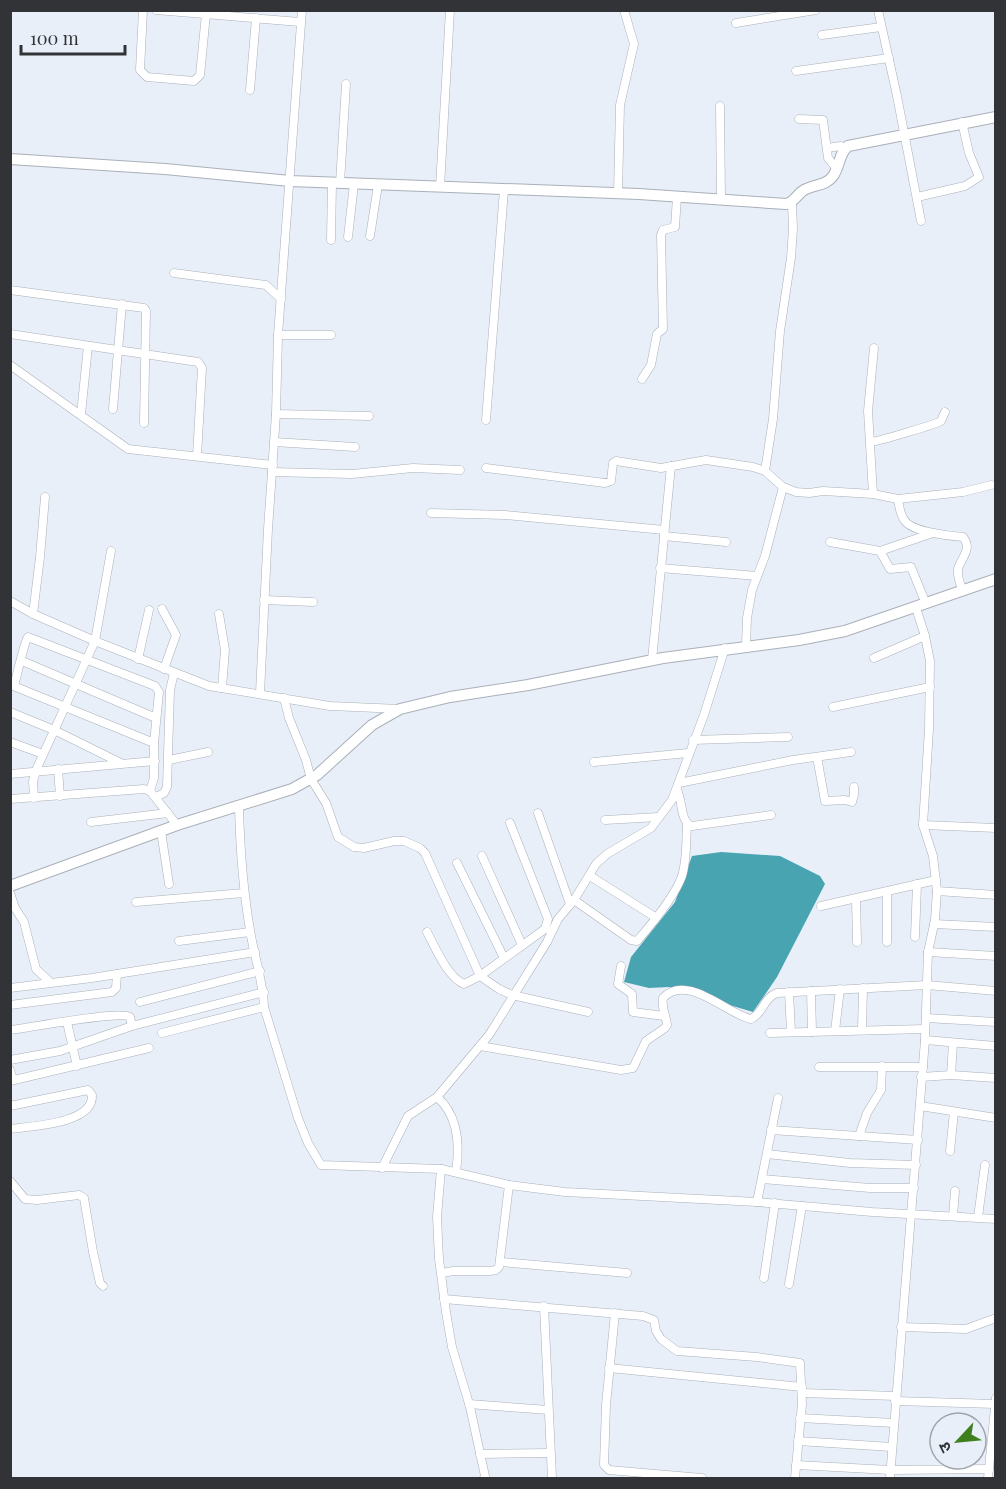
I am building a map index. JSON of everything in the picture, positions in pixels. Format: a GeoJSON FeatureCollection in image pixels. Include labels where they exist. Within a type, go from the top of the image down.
{"type":"FeatureCollection","features":[{"type":"Feature","properties":{"kind":"street"},"geometry":{"type":"LineString","coordinates":[[143,10],[140,70],[147,77],[194,81],[200,75],[206,14]]}},
{"type":"Feature","properties":{"kind":"street"},"geometry":{"type":"LineString","coordinates":[[260,693],[276,414],[278,335],[302,10]]}},
{"type":"Feature","properties":{"kind":"street"},"geometry":{"type":"LineString","coordinates":[[440,187],[450,10]]}},
{"type":"Feature","properties":{"kind":"street"},"geometry":{"type":"LineString","coordinates":[[618,194],[620,105],[634,44],[624,10]]}},
{"type":"Feature","properties":{"kind":"street"},"geometry":{"type":"LineString","coordinates":[[736,22],[816,10]]}},
{"type":"Feature","properties":{"kind":"street"},"geometry":{"type":"LineString","coordinates":[[878,10],[921,221]]}},
{"type":"Feature","properties":{"kind":"street"},"geometry":{"type":"LineString","coordinates":[[159,11],[300,22]]}},
{"type":"Feature","properties":{"kind":"street"},"geometry":{"type":"LineString","coordinates":[[250,90],[256,18]]}},
{"type":"Feature","properties":{"kind":"street"},"geometry":{"type":"LineString","coordinates":[[822,35],[881,27]]}},
{"type":"Feature","properties":{"kind":"street"},"geometry":{"type":"LineString","coordinates":[[796,71],[889,58]]}},
{"type":"Feature","properties":{"kind":"street"},"geometry":{"type":"LineString","coordinates":[[331,240],[346,84]]}},
{"type":"Feature","properties":{"kind":"street"},"geometry":{"type":"LineString","coordinates":[[720,106],[722,200]]}},
{"type":"Feature","properties":{"kind":"street"},"geometry":{"type":"LineString","coordinates":[[10,159],[165,169],[290,182],[618,194],[786,204],[792,203],[807,188],[825,184],[832,178],[843,150],[853,145],[996,117]]}},
{"type":"Feature","properties":{"kind":"street"},"geometry":{"type":"LineString","coordinates":[[799,119],[823,120],[829,162],[837,169]]}},
{"type":"Feature","properties":{"kind":"street"},"geometry":{"type":"LineString","coordinates":[[917,197],[965,186],[979,177],[969,153],[962,122]]}},
{"type":"Feature","properties":{"kind":"street"},"geometry":{"type":"LineString","coordinates":[[827,148],[841,146],[843,150]]}},
{"type":"Feature","properties":{"kind":"street"},"geometry":{"type":"LineString","coordinates":[[348,237],[354,184]]}},
{"type":"Feature","properties":{"kind":"street"},"geometry":{"type":"LineString","coordinates":[[370,236],[378,185]]}},
{"type":"Feature","properties":{"kind":"street"},"geometry":{"type":"LineString","coordinates":[[486,420],[504,190]]}},
{"type":"Feature","properties":{"kind":"street"},"geometry":{"type":"LineString","coordinates":[[642,379],[651,365],[657,334],[663,329],[661,235],[663,230],[675,227],[676,197]]}},
{"type":"Feature","properties":{"kind":"street"},"geometry":{"type":"LineString","coordinates":[[765,471],[773,419],[780,331],[791,258],[792,203]]}},
{"type":"Feature","properties":{"kind":"street"},"geometry":{"type":"LineString","coordinates":[[174,273],[266,285],[281,299]]}},
{"type":"Feature","properties":{"kind":"street"},"geometry":{"type":"LineString","coordinates":[[10,290],[145,309],[144,423]]}},
{"type":"Feature","properties":{"kind":"street"},"geometry":{"type":"LineString","coordinates":[[113,409],[122,304]]}},
{"type":"Feature","properties":{"kind":"street"},"geometry":{"type":"LineString","coordinates":[[10,334],[196,361],[202,365],[197,456]]}},
{"type":"Feature","properties":{"kind":"street"},"geometry":{"type":"LineString","coordinates":[[278,335],[332,335]]}},
{"type":"Feature","properties":{"kind":"street"},"geometry":{"type":"LineString","coordinates":[[81,414],[88,346]]}},
{"type":"Feature","properties":{"kind":"street"},"geometry":{"type":"LineString","coordinates":[[873,494],[868,411],[874,348]]}},
{"type":"Feature","properties":{"kind":"street"},"geometry":{"type":"LineString","coordinates":[[10,365],[128,449],[197,456],[272,469],[352,474],[413,468],[460,470]]}},
{"type":"Feature","properties":{"kind":"street"},"geometry":{"type":"LineString","coordinates":[[871,441],[887,439],[913,429],[932,425],[940,421],[945,412]]}},
{"type":"Feature","properties":{"kind":"street"},"geometry":{"type":"LineString","coordinates":[[276,414],[369,416]]}},
{"type":"Feature","properties":{"kind":"street"},"geometry":{"type":"LineString","coordinates":[[274,442],[356,447]]}},
{"type":"Feature","properties":{"kind":"street"},"geometry":{"type":"LineString","coordinates":[[486,468],[605,483],[610,481],[613,463],[616,461],[653,467],[713,460],[765,471],[783,487],[795,492],[823,491],[898,498],[963,492],[992,485]]}},
{"type":"Feature","properties":{"kind":"street"},"geometry":{"type":"LineString","coordinates":[[652,660],[670,466]]}},
{"type":"Feature","properties":{"kind":"street"},"geometry":{"type":"LineString","coordinates":[[746,646],[747,618],[752,590],[765,556],[783,487]]}},
{"type":"Feature","properties":{"kind":"street"},"geometry":{"type":"LineString","coordinates":[[33,614],[45,497]]}},
{"type":"Feature","properties":{"kind":"street"},"geometry":{"type":"LineString","coordinates":[[898,498],[899,508],[909,526],[933,533],[963,537],[966,540],[967,550],[958,572],[962,589]]}},
{"type":"Feature","properties":{"kind":"street"},"geometry":{"type":"LineString","coordinates":[[431,513],[505,515],[726,542]]}},
{"type":"Feature","properties":{"kind":"street"},"geometry":{"type":"LineString","coordinates":[[830,542],[880,551],[933,533]]}},
{"type":"Feature","properties":{"kind":"street"},"geometry":{"type":"LineString","coordinates":[[34,798],[33,781],[36,772],[74,683],[95,641],[111,550]]}},
{"type":"Feature","properties":{"kind":"street"},"geometry":{"type":"LineString","coordinates":[[880,551],[890,568],[911,567],[914,570],[921,606],[930,661],[924,825],[933,856],[937,891],[934,924],[928,952],[918,1140],[890,1474]]}},
{"type":"Feature","properties":{"kind":"street"},"geometry":{"type":"LineString","coordinates":[[660,568],[757,576]]}},
{"type":"Feature","properties":{"kind":"street"},"geometry":{"type":"LineString","coordinates":[[10,601],[33,614],[196,682],[330,706],[400,709],[652,660],[725,648],[799,640],[845,631],[996,579]]}},
{"type":"Feature","properties":{"kind":"street"},"geometry":{"type":"LineString","coordinates":[[264,600],[313,602]]}},
{"type":"Feature","properties":{"kind":"street"},"geometry":{"type":"LineString","coordinates":[[162,609],[176,634],[164,669]]}},
{"type":"Feature","properties":{"kind":"street"},"geometry":{"type":"LineString","coordinates":[[138,659],[149,610]]}},
{"type":"Feature","properties":{"kind":"street"},"geometry":{"type":"LineString","coordinates":[[219,614],[225,650],[222,688]]}},
{"type":"Feature","properties":{"kind":"street"},"geometry":{"type":"LineString","coordinates":[[874,658],[925,636]]}},
{"type":"Feature","properties":{"kind":"street"},"geometry":{"type":"LineString","coordinates":[[154,743],[12,685],[22,661],[28,637],[86,657],[155,686],[159,692],[154,743],[153,794],[177,825]]}},
{"type":"Feature","properties":{"kind":"street"},"geometry":{"type":"LineString","coordinates":[[382,1168],[408,1116],[437,1097],[480,1046],[547,942],[558,919],[601,858],[639,837],[659,818],[678,786],[725,648]]}},
{"type":"Feature","properties":{"kind":"street"},"geometry":{"type":"LineString","coordinates":[[22,661],[156,718]]}},
{"type":"Feature","properties":{"kind":"street"},"geometry":{"type":"LineString","coordinates":[[10,800],[137,789],[153,794],[166,791],[170,690],[174,673]]}},
{"type":"Feature","properties":{"kind":"street"},"geometry":{"type":"LineString","coordinates":[[833,707],[930,687]]}},
{"type":"Feature","properties":{"kind":"street"},"geometry":{"type":"LineString","coordinates":[[284,698],[311,779],[326,803],[338,837],[354,847],[364,848],[399,840],[420,848],[425,853],[480,976],[512,995],[588,1012]]}},
{"type":"Feature","properties":{"kind":"street"},"geometry":{"type":"LineString","coordinates":[[10,885],[177,825],[292,789],[311,779],[372,725],[400,709]]}},
{"type":"Feature","properties":{"kind":"street"},"geometry":{"type":"LineString","coordinates":[[10,712],[54,730],[122,763]]}},
{"type":"Feature","properties":{"kind":"street"},"geometry":{"type":"LineString","coordinates":[[693,740],[788,737]]}},
{"type":"Feature","properties":{"kind":"street"},"geometry":{"type":"LineString","coordinates":[[10,742],[43,754]]}},
{"type":"Feature","properties":{"kind":"street"},"geometry":{"type":"LineString","coordinates":[[169,760],[208,752]]}},
{"type":"Feature","properties":{"kind":"street"},"geometry":{"type":"LineString","coordinates":[[678,786],[851,752]]}},
{"type":"Feature","properties":{"kind":"street"},"geometry":{"type":"LineString","coordinates":[[594,762],[688,753]]}},
{"type":"Feature","properties":{"kind":"street"},"geometry":{"type":"LineString","coordinates":[[817,757],[825,801],[852,802],[854,787]]}},
{"type":"Feature","properties":{"kind":"street"},"geometry":{"type":"LineString","coordinates":[[11,773],[155,761]]}},
{"type":"Feature","properties":{"kind":"street"},"geometry":{"type":"LineString","coordinates":[[58,770],[60,796]]}},
{"type":"Feature","properties":{"kind":"street"},"geometry":{"type":"LineString","coordinates":[[538,813],[572,902],[633,941],[638,939],[655,917],[681,878],[686,856],[687,825],[678,786]]}},
{"type":"Feature","properties":{"kind":"street"},"geometry":{"type":"LineString","coordinates":[[239,807],[244,892],[250,932],[264,992],[264,1007],[298,1118],[319,1163],[325,1166],[441,1169],[509,1185],[566,1192],[775,1203],[872,1212],[996,1219]]}},
{"type":"Feature","properties":{"kind":"street"},"geometry":{"type":"LineString","coordinates":[[91,822],[168,813]]}},
{"type":"Feature","properties":{"kind":"street"},"geometry":{"type":"LineString","coordinates":[[687,825],[771,815]]}},
{"type":"Feature","properties":{"kind":"street"},"geometry":{"type":"LineString","coordinates":[[606,820],[659,818]]}},
{"type":"Feature","properties":{"kind":"street"},"geometry":{"type":"LineString","coordinates":[[427,932],[444,964],[458,981],[464,984],[480,976],[545,929],[548,919],[510,823]]}},
{"type":"Feature","properties":{"kind":"street"},"geometry":{"type":"LineString","coordinates":[[924,825],[996,828]]}},
{"type":"Feature","properties":{"kind":"street"},"geometry":{"type":"LineString","coordinates":[[161,831],[169,884]]}},
{"type":"Feature","properties":{"kind":"street"},"geometry":{"type":"LineString","coordinates":[[482,856],[522,945]]}},
{"type":"Feature","properties":{"kind":"street"},"geometry":{"type":"LineString","coordinates":[[457,863],[504,958]]}},
{"type":"Feature","properties":{"kind":"street"},"geometry":{"type":"LineString","coordinates":[[590,876],[655,917]]}},
{"type":"Feature","properties":{"kind":"street"},"geometry":{"type":"LineString","coordinates":[[821,906],[936,880]]}},
{"type":"Feature","properties":{"kind":"street"},"geometry":{"type":"LineString","coordinates":[[915,937],[917,884]]}},
{"type":"Feature","properties":{"kind":"street"},"geometry":{"type":"LineString","coordinates":[[937,891],[996,895]]}},
{"type":"Feature","properties":{"kind":"street"},"geometry":{"type":"LineString","coordinates":[[136,902],[244,892]]}},
{"type":"Feature","properties":{"kind":"street"},"geometry":{"type":"LineString","coordinates":[[886,892],[887,942]]}},
{"type":"Feature","properties":{"kind":"street"},"geometry":{"type":"LineString","coordinates":[[10,893],[15,908],[24,922],[36,969],[50,982]]}},
{"type":"Feature","properties":{"kind":"street"},"geometry":{"type":"LineString","coordinates":[[856,899],[857,942]]}},
{"type":"Feature","properties":{"kind":"street"},"geometry":{"type":"LineString","coordinates":[[934,924],[996,927]]}},
{"type":"Feature","properties":{"kind":"street"},"geometry":{"type":"LineString","coordinates":[[179,941],[250,932]]}},
{"type":"Feature","properties":{"kind":"street"},"geometry":{"type":"LineString","coordinates":[[117,974],[116,988],[112,992],[13,1005],[11,988],[255,952]]}},
{"type":"Feature","properties":{"kind":"street"},"geometry":{"type":"LineString","coordinates":[[928,952],[996,956]]}},
{"type":"Feature","properties":{"kind":"street"},"geometry":{"type":"LineString","coordinates":[[621,966],[618,984],[632,994],[633,1012],[664,1016]]}},
{"type":"Feature","properties":{"kind":"street"},"geometry":{"type":"LineString","coordinates":[[140,1002],[260,971]]}},
{"type":"Feature","properties":{"kind":"street"},"geometry":{"type":"LineString","coordinates":[[480,1046],[629,1070],[636,1064],[646,1041],[668,1024],[662,1010],[663,998],[670,993],[695,992],[717,1000],[739,1015],[751,1019],[759,1014],[769,996],[777,993],[927,985],[996,991]]}},
{"type":"Feature","properties":{"kind":"street"},"geometry":{"type":"LineString","coordinates":[[862,1030],[863,988]]}},
{"type":"Feature","properties":{"kind":"street"},"geometry":{"type":"LineString","coordinates":[[835,1031],[840,989]]}},
{"type":"Feature","properties":{"kind":"street"},"geometry":{"type":"LineString","coordinates":[[10,1060],[72,1047],[132,1026],[264,992]]}},
{"type":"Feature","properties":{"kind":"street"},"geometry":{"type":"LineString","coordinates":[[789,992],[791,1032]]}},
{"type":"Feature","properties":{"kind":"street"},"geometry":{"type":"LineString","coordinates":[[811,992],[812,1032]]}},
{"type":"Feature","properties":{"kind":"street"},"geometry":{"type":"LineString","coordinates":[[162,1033],[264,1007]]}},
{"type":"Feature","properties":{"kind":"street"},"geometry":{"type":"LineString","coordinates":[[10,1030],[125,1014],[130,1017],[132,1026]]}},
{"type":"Feature","properties":{"kind":"street"},"geometry":{"type":"LineString","coordinates":[[926,1018],[996,1022]]}},
{"type":"Feature","properties":{"kind":"street"},"geometry":{"type":"LineString","coordinates":[[67,1022],[77,1066]]}},
{"type":"Feature","properties":{"kind":"street"},"geometry":{"type":"LineString","coordinates":[[771,1033],[925,1029]]}},
{"type":"Feature","properties":{"kind":"street"},"geometry":{"type":"LineString","coordinates":[[925,1040],[996,1046]]}},
{"type":"Feature","properties":{"kind":"street"},"geometry":{"type":"LineString","coordinates":[[951,1075],[953,1043]]}},
{"type":"Feature","properties":{"kind":"street"},"geometry":{"type":"LineString","coordinates":[[10,1070],[12,1081],[149,1048]]}},
{"type":"Feature","properties":{"kind":"street"},"geometry":{"type":"LineString","coordinates":[[859,1136],[867,1113],[880,1090],[882,1066]]}},
{"type":"Feature","properties":{"kind":"street"},"geometry":{"type":"LineString","coordinates":[[819,1067],[922,1067]]}},
{"type":"Feature","properties":{"kind":"street"},"geometry":{"type":"LineString","coordinates":[[921,1077],[951,1075],[996,1078]]}},
{"type":"Feature","properties":{"kind":"street"},"geometry":{"type":"LineString","coordinates":[[10,1106],[88,1090],[92,1095],[91,1105],[80,1116],[10,1130]]}},
{"type":"Feature","properties":{"kind":"street"},"geometry":{"type":"LineString","coordinates":[[437,1097],[448,1108],[456,1132],[459,1148],[456,1172]]}},
{"type":"Feature","properties":{"kind":"street"},"geometry":{"type":"LineString","coordinates":[[757,1202],[778,1098]]}},
{"type":"Feature","properties":{"kind":"street"},"geometry":{"type":"LineString","coordinates":[[920,1106],[996,1118]]}},
{"type":"Feature","properties":{"kind":"street"},"geometry":{"type":"LineString","coordinates":[[950,1151],[954,1112]]}},
{"type":"Feature","properties":{"kind":"street"},"geometry":{"type":"LineString","coordinates":[[771,1130],[918,1140]]}},
{"type":"Feature","properties":{"kind":"street"},"geometry":{"type":"LineString","coordinates":[[767,1154],[850,1163],[916,1165]]}},
{"type":"Feature","properties":{"kind":"street"},"geometry":{"type":"LineString","coordinates":[[978,1217],[985,1165]]}},
{"type":"Feature","properties":{"kind":"street"},"geometry":{"type":"LineString","coordinates":[[441,1169],[438,1217],[439,1259],[444,1299],[452,1347],[469,1404],[484,1479]]}},
{"type":"Feature","properties":{"kind":"street"},"geometry":{"type":"LineString","coordinates":[[762,1179],[870,1188],[914,1188]]}},
{"type":"Feature","properties":{"kind":"street"},"geometry":{"type":"LineString","coordinates":[[10,1181],[26,1199],[37,1200],[79,1195],[84,1198],[100,1283],[104,1286]]}},
{"type":"Feature","properties":{"kind":"street"},"geometry":{"type":"LineString","coordinates":[[442,1274],[453,1271],[496,1270],[501,1262],[509,1185]]}},
{"type":"Feature","properties":{"kind":"street"},"geometry":{"type":"LineString","coordinates":[[953,1216],[955,1191]]}},
{"type":"Feature","properties":{"kind":"street"},"geometry":{"type":"LineString","coordinates":[[764,1278],[775,1203]]}},
{"type":"Feature","properties":{"kind":"street"},"geometry":{"type":"LineString","coordinates":[[789,1284],[802,1206]]}},
{"type":"Feature","properties":{"kind":"street"},"geometry":{"type":"LineString","coordinates":[[501,1262],[627,1273]]}},
{"type":"Feature","properties":{"kind":"street"},"geometry":{"type":"LineString","coordinates":[[444,1299],[544,1306],[651,1318],[654,1320],[656,1331],[661,1339],[677,1351],[796,1362],[801,1367],[802,1390],[795,1479]]}},
{"type":"Feature","properties":{"kind":"street"},"geometry":{"type":"LineString","coordinates":[[544,1306],[552,1479]]}},
{"type":"Feature","properties":{"kind":"street"},"geometry":{"type":"LineString","coordinates":[[615,1313],[603,1449],[603,1461],[606,1468],[702,1479]]}},
{"type":"Feature","properties":{"kind":"street"},"geometry":{"type":"LineString","coordinates":[[901,1327],[966,1329],[996,1317]]}},
{"type":"Feature","properties":{"kind":"street"},"geometry":{"type":"LineString","coordinates":[[609,1368],[802,1390],[896,1398],[995,1401],[988,1479]]}},
{"type":"Feature","properties":{"kind":"street"},"geometry":{"type":"LineString","coordinates":[[469,1404],[548,1410]]}},
{"type":"Feature","properties":{"kind":"street"},"geometry":{"type":"LineString","coordinates":[[800,1418],[894,1423]]}},
{"type":"Feature","properties":{"kind":"street"},"geometry":{"type":"LineString","coordinates":[[798,1441],[892,1447]]}},
{"type":"Feature","properties":{"kind":"street"},"geometry":{"type":"LineString","coordinates":[[480,1454],[550,1453]]}},
{"type":"Feature","properties":{"kind":"street"},"geometry":{"type":"LineString","coordinates":[[796,1465],[890,1474],[989,1469]]}},
{"type":"Feature","properties":{"kind":"water"},"geometry":{"type":"Polygon","coordinates":[[[721,852],[780,856],[820,876],[825,884],[777,977],[753,1012],[669,987],[649,988],[624,982],[631,957],[675,902],[692,856],[721,852]]]}}]}
